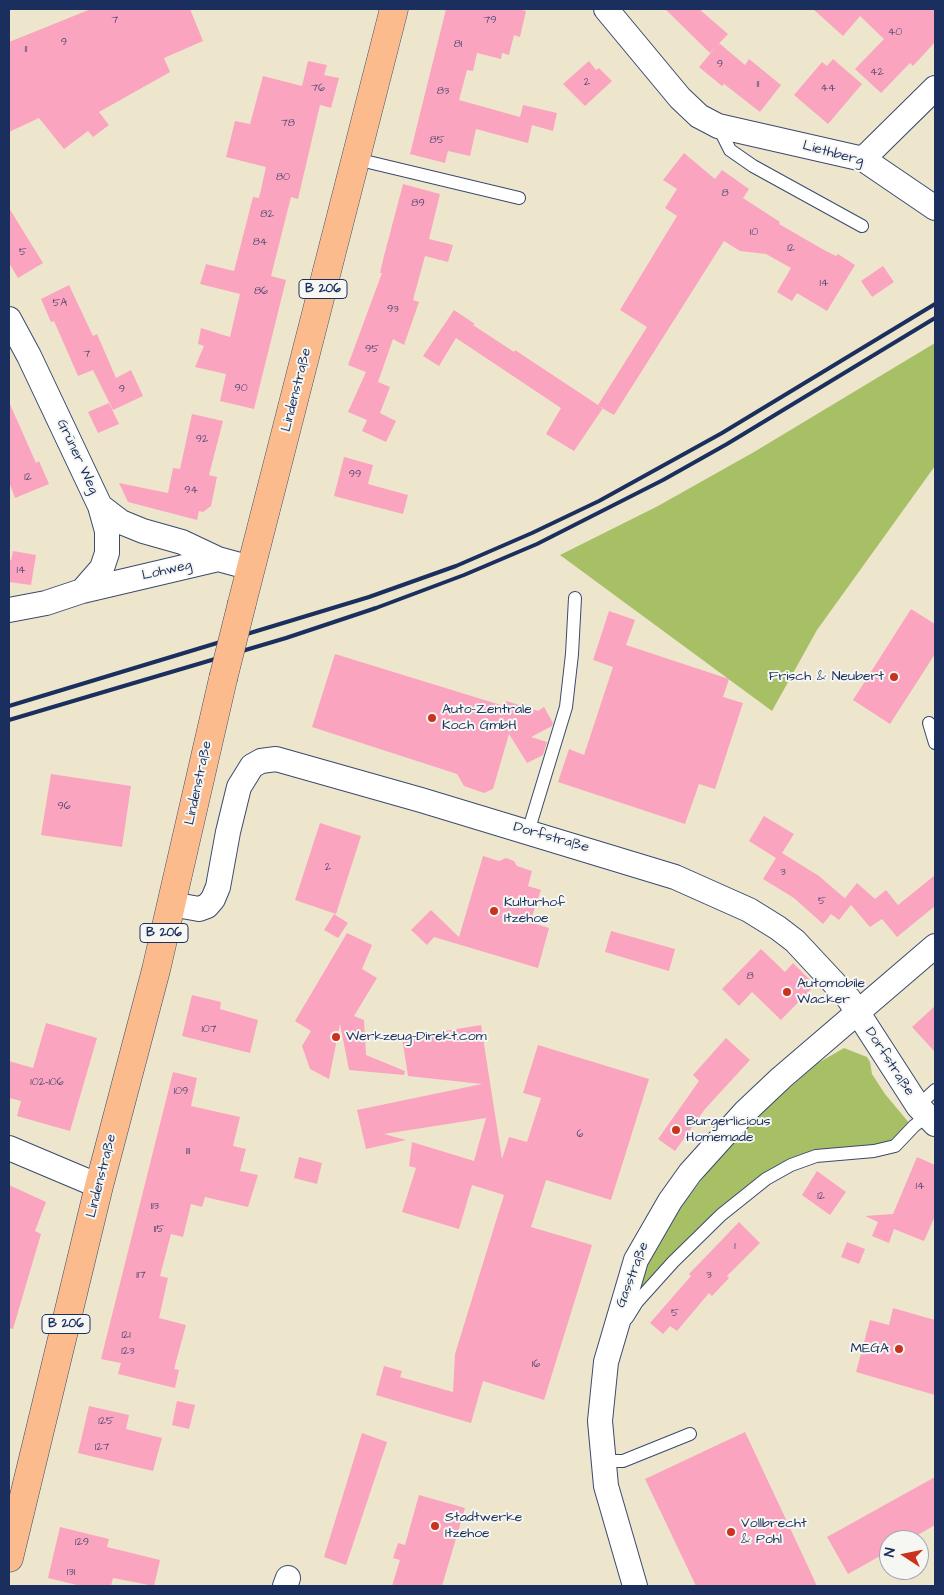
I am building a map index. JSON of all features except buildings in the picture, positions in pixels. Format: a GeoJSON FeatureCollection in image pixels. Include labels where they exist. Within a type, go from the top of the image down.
{"type":"FeatureCollection","features":[{"type":"Feature","properties":{"kind":"main road","name":"Lindenstraße"},"geometry":{"type":"LineString","coordinates":[[9,1558],[99,1186],[172,904],[223,679],[394,9]]}},
{"type":"Feature","properties":{"kind":"street","name":"Liethberg"},"geometry":{"type":"LineString","coordinates":[[606,9],[680,98],[699,116],[718,126],[863,159],[935,208]]}},
{"type":"Feature","properties":{"kind":"street"},"geometry":{"type":"LineString","coordinates":[[863,159],[935,88]]}},
{"type":"Feature","properties":{"kind":"street","name":"Grüner Weg"},"geometry":{"type":"LineString","coordinates":[[9,319],[29,356],[100,506],[122,522],[143,531],[182,542],[218,559]]}},
{"type":"Feature","properties":{"kind":"street"},"geometry":{"type":"LineString","coordinates":[[82,591],[102,568],[107,553],[107,531],[100,506]]}},
{"type":"Feature","properties":{"kind":"street","name":"Lohweg"},"geometry":{"type":"LineString","coordinates":[[9,610],[46,603],[82,591],[218,559],[251,568]]}},
{"type":"Feature","properties":{"kind":"street","name":"Dorfstraße"},"geometry":{"type":"LineString","coordinates":[[172,904],[199,909],[207,906],[213,899],[218,887],[239,786],[252,766],[261,761],[276,760],[528,832],[675,877],[749,910],[795,940],[849,999],[927,1115]]}},
{"type":"Feature","properties":{"kind":"street","name":"Gasstraße"},"geometry":{"type":"LineString","coordinates":[[635,1586],[606,1486],[602,1461],[600,1405],[612,1341],[636,1260],[670,1201],[690,1173],[746,1112],[935,946]]}},
{"type":"Feature","properties":{"kind":"street"},"geometry":{"type":"LineString","coordinates":[[9,1148],[99,1186]]}},
{"type":"Feature","properties":{"kind":"lane"},"geometry":{"type":"LineString","coordinates":[[718,126],[730,150],[753,166],[862,226]]}},
{"type":"Feature","properties":{"kind":"lane"},"geometry":{"type":"LineString","coordinates":[[356,159],[519,198]]}},
{"type":"Feature","properties":{"kind":"lane"},"geometry":{"type":"LineString","coordinates":[[528,832],[566,707],[576,598]]}},
{"type":"Feature","properties":{"kind":"lane"},"geometry":{"type":"LineString","coordinates":[[929,723],[935,743]]}},
{"type":"Feature","properties":{"kind":"lane"},"geometry":{"type":"LineString","coordinates":[[612,1341],[637,1302],[673,1262],[721,1215],[766,1179],[790,1165],[816,1156],[874,1151],[895,1146],[927,1115],[935,1090]]}},
{"type":"Feature","properties":{"kind":"lane"},"geometry":{"type":"LineString","coordinates":[[602,1461],[623,1461],[690,1434]]}},
{"type":"Feature","properties":{"kind":"green space"},"geometry":{"type":"Polygon","coordinates":[[[935,343],[935,466],[817,630],[772,711],[560,555],[658,506],[754,452],[935,343]]]}},
{"type":"Feature","properties":{"kind":"green space"},"geometry":{"type":"Polygon","coordinates":[[[844,1048],[867,1057],[872,1074],[885,1094],[910,1124],[891,1143],[794,1160],[633,1296],[649,1254],[663,1230],[722,1153],[748,1124],[818,1063],[844,1048]]]}},
{"type":"Feature","properties":{"kind":"railway"},"geometry":{"type":"LineString","coordinates":[[9,706],[369,597],[456,566],[599,501],[722,433],[935,304]]}},
{"type":"Feature","properties":{"kind":"railway"},"geometry":{"type":"LineString","coordinates":[[9,720],[286,638],[376,608],[464,575],[537,544],[663,480],[727,444],[935,318]]}},
{"type":"Feature","properties":{"kind":"place","name":"Frisch & Neubert"},"geometry":{"type":"Point","coordinates":[894,677]}},
{"type":"Feature","properties":{"kind":"place","name":"Auto-Zentrale Koch GmbH"},"geometry":{"type":"Point","coordinates":[432,718]}},
{"type":"Feature","properties":{"kind":"place","name":"Kulturhof Itzehoe"},"geometry":{"type":"Point","coordinates":[494,911]}},
{"type":"Feature","properties":{"kind":"place","name":"Automobile Wacker"},"geometry":{"type":"Point","coordinates":[787,992]}},
{"type":"Feature","properties":{"kind":"place","name":"Werkzeug-Direkt.com"},"geometry":{"type":"Point","coordinates":[336,1037]}},
{"type":"Feature","properties":{"kind":"place","name":"Burgerlicious Homemade"},"geometry":{"type":"Point","coordinates":[676,1130]}},
{"type":"Feature","properties":{"kind":"place","name":"MEGA"},"geometry":{"type":"Point","coordinates":[899,1349]}},
{"type":"Feature","properties":{"kind":"place","name":"Stadtwerke Itzehoe"},"geometry":{"type":"Point","coordinates":[435,1526]}},
{"type":"Feature","properties":{"kind":"place","name":"Vollbrecht & Pohl"},"geometry":{"type":"Point","coordinates":[731,1532]}}]}
